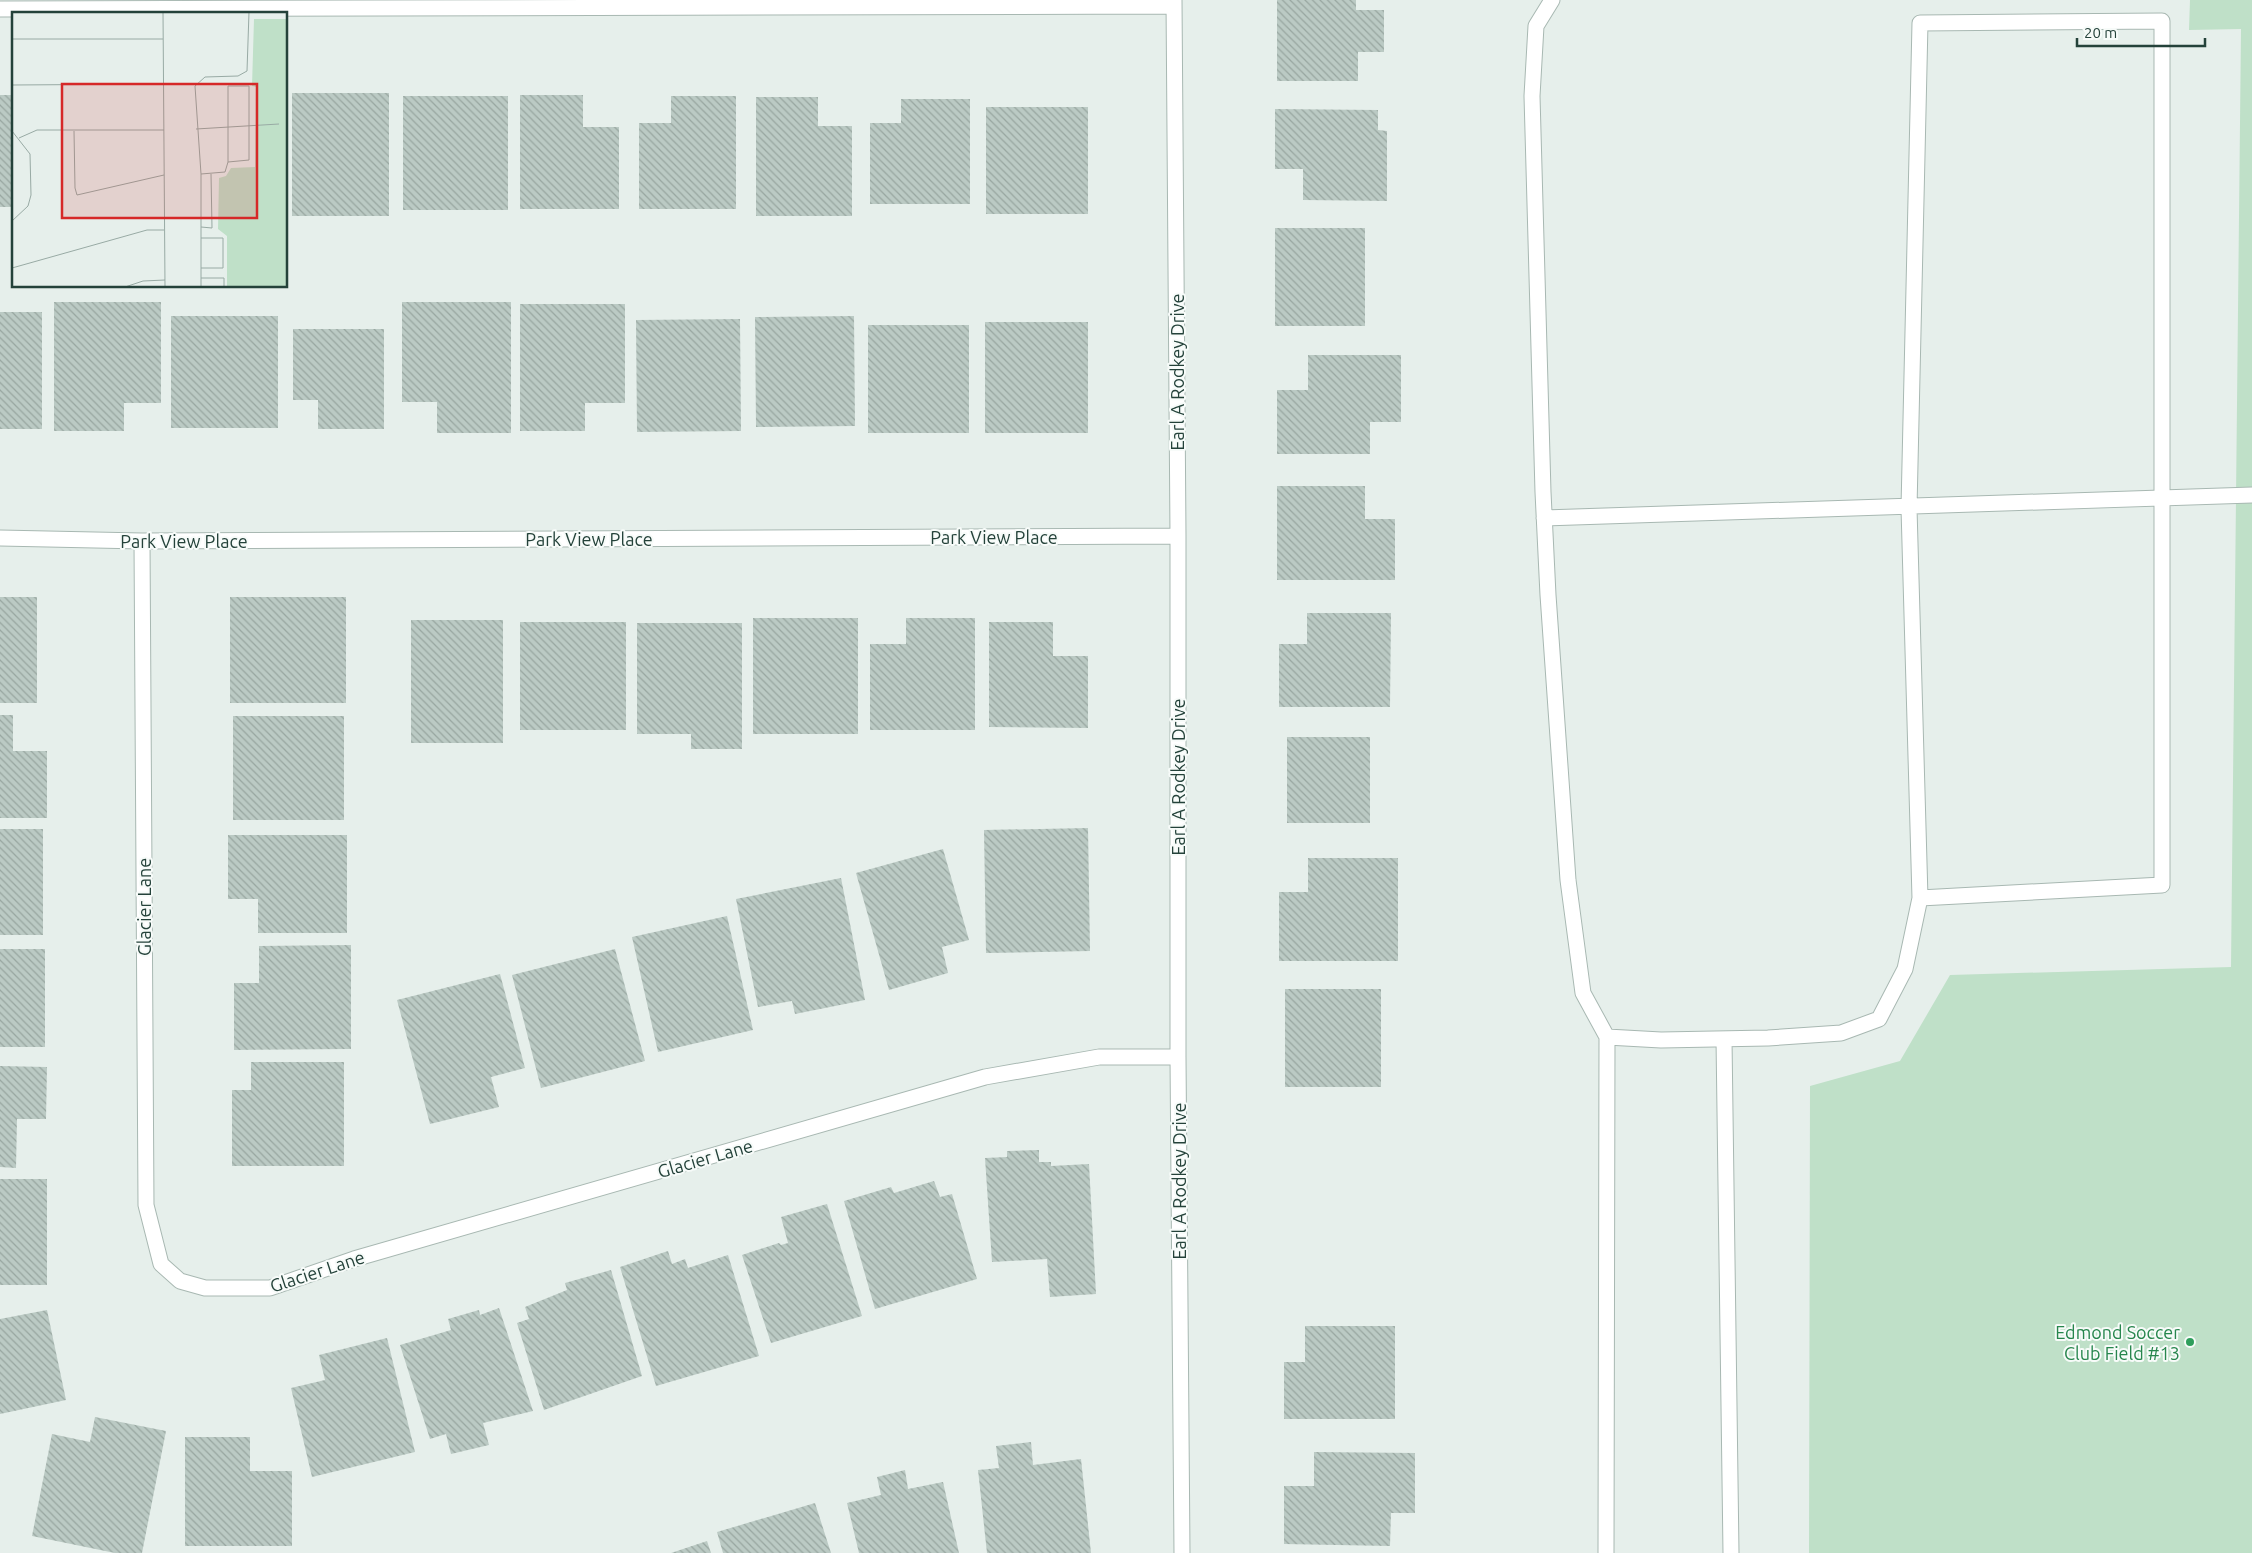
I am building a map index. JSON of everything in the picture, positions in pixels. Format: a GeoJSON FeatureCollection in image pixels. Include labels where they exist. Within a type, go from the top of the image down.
{"type":"FeatureCollection","features":[{"type":"Feature","properties":{"kind":"street"},"geometry":{"type":"LineString","coordinates":[[1552,0],[1536,26],[1532,96],[1544,518],[1568,880],[1583,993],[1608,1038],[1606,1553]]}},
{"type":"Feature","properties":{"kind":"street"},"geometry":{"type":"LineString","coordinates":[[0,8],[1174,3]]}},
{"type":"Feature","properties":{"kind":"street","name":"Earl A Rodkey Drive"},"geometry":{"type":"LineString","coordinates":[[1174,3],[1182,1553]]}},
{"type":"Feature","properties":{"kind":"street"},"geometry":{"type":"LineString","coordinates":[[1608,1038],[1724,1039],[1841,1033],[1879,1019],[1905,969],[1920,898],[1909,508],[1920,23],[2162,21],[2162,885],[1920,898]]}},
{"type":"Feature","properties":{"kind":"street"},"geometry":{"type":"LineString","coordinates":[[1544,518],[1909,508],[2252,495]]}},
{"type":"Feature","properties":{"kind":"street","name":"Park View Place"},"geometry":{"type":"LineString","coordinates":[[0,538],[142,541],[1178,536]]}},
{"type":"Feature","properties":{"kind":"street","name":"Glacier Lane"},"geometry":{"type":"LineString","coordinates":[[142,541],[146,1204],[161,1264],[180,1281],[205,1288],[270,1288],[354,1259],[985,1077],[1099,1057],[1178,1057]]}},
{"type":"Feature","properties":{"kind":"street"},"geometry":{"type":"LineString","coordinates":[[1724,1039],[1731,1553]]}},
{"type":"Feature","properties":{"kind":"green space"},"geometry":{"type":"Polygon","coordinates":[[[2190,0],[2252,0],[2252,1553],[1809,1553],[1810,1086],[1900,1061],[1950,975],[2231,967],[2241,29],[2189,30],[2190,0]]]}},
{"type":"Feature","properties":{"kind":"building"},"geometry":{"type":"Polygon","coordinates":[[[1277,0],[1356,0],[1356,10],[1384,10],[1384,52],[1358,52],[1358,81],[1277,81],[1277,0]]]}},
{"type":"Feature","properties":{"kind":"building"},"geometry":{"type":"Polygon","coordinates":[[[292,93],[389,93],[389,216],[292,216],[292,93]]]}},
{"type":"Feature","properties":{"kind":"building"},"geometry":{"type":"Polygon","coordinates":[[[0,95],[12,95],[12,207],[0,207],[0,95]]]}},
{"type":"Feature","properties":{"kind":"building"},"geometry":{"type":"Polygon","coordinates":[[[520,95],[583,95],[583,127],[619,127],[619,209],[520,209],[520,95]]]}},
{"type":"Feature","properties":{"kind":"building"},"geometry":{"type":"Polygon","coordinates":[[[403,96],[508,96],[508,210],[403,210],[403,96]]]}},
{"type":"Feature","properties":{"kind":"building"},"geometry":{"type":"Polygon","coordinates":[[[671,96],[736,96],[736,209],[639,209],[639,123],[671,123],[671,96]]]}},
{"type":"Feature","properties":{"kind":"building"},"geometry":{"type":"Polygon","coordinates":[[[756,97],[818,97],[818,126],[852,126],[852,216],[756,216],[756,97]]]}},
{"type":"Feature","properties":{"kind":"building"},"geometry":{"type":"Polygon","coordinates":[[[901,99],[970,99],[970,204],[870,204],[870,123],[901,123],[901,99]]]}},
{"type":"Feature","properties":{"kind":"building"},"geometry":{"type":"Polygon","coordinates":[[[986,107],[1088,107],[1088,214],[986,214],[986,107]]]}},
{"type":"Feature","properties":{"kind":"building"},"geometry":{"type":"Polygon","coordinates":[[[1275,109],[1378,110],[1378,130],[1387,131],[1387,201],[1303,200],[1303,169],[1275,169],[1275,109]]]}},
{"type":"Feature","properties":{"kind":"building"},"geometry":{"type":"Polygon","coordinates":[[[1275,228],[1365,228],[1365,326],[1275,326],[1275,228]]]}},
{"type":"Feature","properties":{"kind":"building"},"geometry":{"type":"Polygon","coordinates":[[[54,302],[161,302],[161,403],[124,403],[124,431],[54,431],[54,302]]]}},
{"type":"Feature","properties":{"kind":"building"},"geometry":{"type":"Polygon","coordinates":[[[402,302],[511,302],[511,433],[437,433],[437,402],[402,402],[402,302]]]}},
{"type":"Feature","properties":{"kind":"building"},"geometry":{"type":"Polygon","coordinates":[[[520,304],[625,304],[625,403],[585,403],[585,431],[520,431],[520,304]]]}},
{"type":"Feature","properties":{"kind":"building"},"geometry":{"type":"Polygon","coordinates":[[[0,312],[42,312],[42,429],[0,429],[0,312]]]}},
{"type":"Feature","properties":{"kind":"building"},"geometry":{"type":"Polygon","coordinates":[[[171,316],[278,316],[278,428],[171,428],[171,316]]]}},
{"type":"Feature","properties":{"kind":"building"},"geometry":{"type":"Polygon","coordinates":[[[854,316],[855,426],[756,427],[755,317],[854,316]]]}},
{"type":"Feature","properties":{"kind":"building"},"geometry":{"type":"Polygon","coordinates":[[[740,319],[741,431],[637,432],[636,320],[740,319]]]}},
{"type":"Feature","properties":{"kind":"building"},"geometry":{"type":"Polygon","coordinates":[[[985,322],[1088,322],[1088,433],[985,433],[985,322]]]}},
{"type":"Feature","properties":{"kind":"building"},"geometry":{"type":"Polygon","coordinates":[[[868,325],[969,325],[969,433],[868,433],[868,325]]]}},
{"type":"Feature","properties":{"kind":"building"},"geometry":{"type":"Polygon","coordinates":[[[293,329],[384,329],[384,429],[318,429],[318,400],[293,400],[293,329]]]}},
{"type":"Feature","properties":{"kind":"building"},"geometry":{"type":"Polygon","coordinates":[[[1308,355],[1401,355],[1401,422],[1370,422],[1370,454],[1277,454],[1277,390],[1308,390],[1308,355]]]}},
{"type":"Feature","properties":{"kind":"building"},"geometry":{"type":"Polygon","coordinates":[[[1277,486],[1365,486],[1365,519],[1395,519],[1395,580],[1277,580],[1277,486]]]}},
{"type":"Feature","properties":{"kind":"building"},"geometry":{"type":"Polygon","coordinates":[[[0,597],[37,597],[37,703],[0,703],[0,597]]]}},
{"type":"Feature","properties":{"kind":"building"},"geometry":{"type":"Polygon","coordinates":[[[230,597],[346,597],[346,703],[230,703],[230,597]]]}},
{"type":"Feature","properties":{"kind":"building"},"geometry":{"type":"Polygon","coordinates":[[[1307,613],[1391,613],[1390,707],[1279,707],[1279,644],[1307,644],[1307,613]]]}},
{"type":"Feature","properties":{"kind":"building"},"geometry":{"type":"Polygon","coordinates":[[[753,618],[858,618],[858,734],[753,734],[753,618]]]}},
{"type":"Feature","properties":{"kind":"building"},"geometry":{"type":"Polygon","coordinates":[[[906,618],[975,618],[975,730],[870,730],[870,644],[906,644],[906,618]]]}},
{"type":"Feature","properties":{"kind":"building"},"geometry":{"type":"Polygon","coordinates":[[[411,620],[503,620],[503,743],[411,743],[411,620]]]}},
{"type":"Feature","properties":{"kind":"building"},"geometry":{"type":"Polygon","coordinates":[[[520,622],[626,622],[626,730],[520,730],[520,622]]]}},
{"type":"Feature","properties":{"kind":"building"},"geometry":{"type":"Polygon","coordinates":[[[989,622],[1053,622],[1053,656],[1088,656],[1088,728],[989,727],[989,622]]]}},
{"type":"Feature","properties":{"kind":"building"},"geometry":{"type":"Polygon","coordinates":[[[637,623],[742,623],[742,749],[691,749],[691,734],[637,734],[637,623]]]}},
{"type":"Feature","properties":{"kind":"building"},"geometry":{"type":"Polygon","coordinates":[[[0,715],[13,715],[13,751],[47,751],[47,818],[0,818],[0,715]]]}},
{"type":"Feature","properties":{"kind":"building"},"geometry":{"type":"Polygon","coordinates":[[[233,716],[344,716],[344,820],[233,820],[233,716]]]}},
{"type":"Feature","properties":{"kind":"building"},"geometry":{"type":"Polygon","coordinates":[[[1287,737],[1370,737],[1370,823],[1287,823],[1287,737]]]}},
{"type":"Feature","properties":{"kind":"building"},"geometry":{"type":"Polygon","coordinates":[[[1088,828],[1090,951],[986,953],[984,830],[1088,828]]]}},
{"type":"Feature","properties":{"kind":"building"},"geometry":{"type":"Polygon","coordinates":[[[0,829],[43,829],[43,935],[0,935],[0,829]]]}},
{"type":"Feature","properties":{"kind":"building"},"geometry":{"type":"Polygon","coordinates":[[[228,835],[347,835],[347,933],[258,933],[258,899],[228,899],[228,835]]]}},
{"type":"Feature","properties":{"kind":"building"},"geometry":{"type":"Polygon","coordinates":[[[943,849],[969,940],[942,947],[948,973],[889,990],[856,873],[943,849]]]}},
{"type":"Feature","properties":{"kind":"building"},"geometry":{"type":"Polygon","coordinates":[[[1308,858],[1398,858],[1398,961],[1279,961],[1279,892],[1308,892],[1308,858]]]}},
{"type":"Feature","properties":{"kind":"building"},"geometry":{"type":"Polygon","coordinates":[[[841,878],[865,1000],[795,1014],[792,1001],[758,1007],[736,899],[841,878]]]}},
{"type":"Feature","properties":{"kind":"building"},"geometry":{"type":"Polygon","coordinates":[[[727,916],[753,1030],[658,1052],[632,937],[727,916]]]}},
{"type":"Feature","properties":{"kind":"building"},"geometry":{"type":"Polygon","coordinates":[[[351,945],[351,1049],[234,1050],[234,983],[259,983],[259,946],[351,945]]]}},
{"type":"Feature","properties":{"kind":"building"},"geometry":{"type":"Polygon","coordinates":[[[0,949],[45,949],[45,1047],[0,1047],[0,949]]]}},
{"type":"Feature","properties":{"kind":"building"},"geometry":{"type":"Polygon","coordinates":[[[615,949],[645,1061],[541,1088],[512,975],[615,949]]]}},
{"type":"Feature","properties":{"kind":"building"},"geometry":{"type":"Polygon","coordinates":[[[500,974],[525,1068],[491,1077],[499,1107],[430,1124],[397,1000],[500,974]]]}},
{"type":"Feature","properties":{"kind":"building"},"geometry":{"type":"Polygon","coordinates":[[[1285,989],[1381,989],[1381,1087],[1285,1087],[1285,989]]]}},
{"type":"Feature","properties":{"kind":"building"},"geometry":{"type":"Polygon","coordinates":[[[251,1062],[344,1062],[344,1166],[232,1166],[232,1090],[251,1090],[251,1062]]]}},
{"type":"Feature","properties":{"kind":"building"},"geometry":{"type":"Polygon","coordinates":[[[0,1066],[47,1067],[46,1119],[17,1119],[16,1168],[0,1167],[0,1066]]]}},
{"type":"Feature","properties":{"kind":"building"},"geometry":{"type":"Polygon","coordinates":[[[1039,1150],[1039,1162],[1051,1162],[1051,1166],[1089,1164],[1096,1294],[1050,1297],[1047,1259],[992,1262],[985,1158],[1007,1157],[1007,1151],[1039,1150]]]}},
{"type":"Feature","properties":{"kind":"building"},"geometry":{"type":"Polygon","coordinates":[[[0,1179],[47,1179],[47,1285],[0,1285],[0,1179]]]}},
{"type":"Feature","properties":{"kind":"building"},"geometry":{"type":"Polygon","coordinates":[[[934,1181],[940,1197],[952,1194],[977,1279],[875,1309],[844,1201],[891,1187],[894,1193],[934,1181]]]}},
{"type":"Feature","properties":{"kind":"building"},"geometry":{"type":"Polygon","coordinates":[[[827,1204],[862,1316],[771,1343],[742,1255],[779,1243],[781,1245],[788,1243],[781,1217],[827,1204]]]}},
{"type":"Feature","properties":{"kind":"building"},"geometry":{"type":"Polygon","coordinates":[[[668,1251],[672,1264],[685,1259],[688,1268],[728,1255],[759,1356],[656,1386],[620,1267],[668,1251]]]}},
{"type":"Feature","properties":{"kind":"building"},"geometry":{"type":"Polygon","coordinates":[[[611,1270],[642,1376],[544,1410],[517,1323],[529,1319],[525,1307],[567,1290],[565,1283],[611,1270]]]}},
{"type":"Feature","properties":{"kind":"building"},"geometry":{"type":"Polygon","coordinates":[[[499,1308],[533,1411],[483,1423],[489,1445],[451,1454],[446,1434],[430,1439],[400,1345],[451,1330],[448,1319],[479,1310],[480,1315],[499,1308]]]}},
{"type":"Feature","properties":{"kind":"building"},"geometry":{"type":"Polygon","coordinates":[[[47,1310],[66,1400],[0,1414],[0,1319],[47,1310]]]}},
{"type":"Feature","properties":{"kind":"building"},"geometry":{"type":"Polygon","coordinates":[[[1305,1326],[1395,1326],[1395,1419],[1284,1419],[1284,1362],[1305,1362],[1305,1326]]]}},
{"type":"Feature","properties":{"kind":"building"},"geometry":{"type":"Polygon","coordinates":[[[387,1338],[415,1452],[312,1477],[291,1388],[325,1380],[319,1355],[387,1338]]]}},
{"type":"Feature","properties":{"kind":"building"},"geometry":{"type":"Polygon","coordinates":[[[95,1417],[166,1431],[142,1553],[115,1553],[32,1536],[52,1434],[90,1442],[95,1417]]]}},
{"type":"Feature","properties":{"kind":"building"},"geometry":{"type":"Polygon","coordinates":[[[185,1437],[250,1437],[250,1471],[292,1471],[292,1546],[185,1546],[185,1437]]]}},
{"type":"Feature","properties":{"kind":"building"},"geometry":{"type":"Polygon","coordinates":[[[1031,1442],[1033,1465],[1081,1459],[1091,1553],[987,1553],[978,1470],[999,1468],[996,1446],[1031,1442]]]}},
{"type":"Feature","properties":{"kind":"building"},"geometry":{"type":"Polygon","coordinates":[[[1314,1452],[1415,1453],[1415,1513],[1391,1513],[1390,1546],[1284,1544],[1284,1486],[1314,1486],[1314,1452]]]}},
{"type":"Feature","properties":{"kind":"building"},"geometry":{"type":"Polygon","coordinates":[[[905,1470],[908,1489],[943,1482],[959,1553],[859,1553],[847,1503],[881,1495],[877,1477],[905,1470]]]}},
{"type":"Feature","properties":{"kind":"building"},"geometry":{"type":"Polygon","coordinates":[[[815,1503],[831,1553],[723,1553],[717,1532],[815,1503]]]}},
{"type":"Feature","properties":{"kind":"building"},"geometry":{"type":"Polygon","coordinates":[[[707,1541],[711,1553],[671,1553],[707,1541]]]}},
{"type":"Feature","properties":{"kind":"place","name":"Edmond Soccer Club Field #13"},"geometry":{"type":"Point","coordinates":[2190,1342]}}]}
